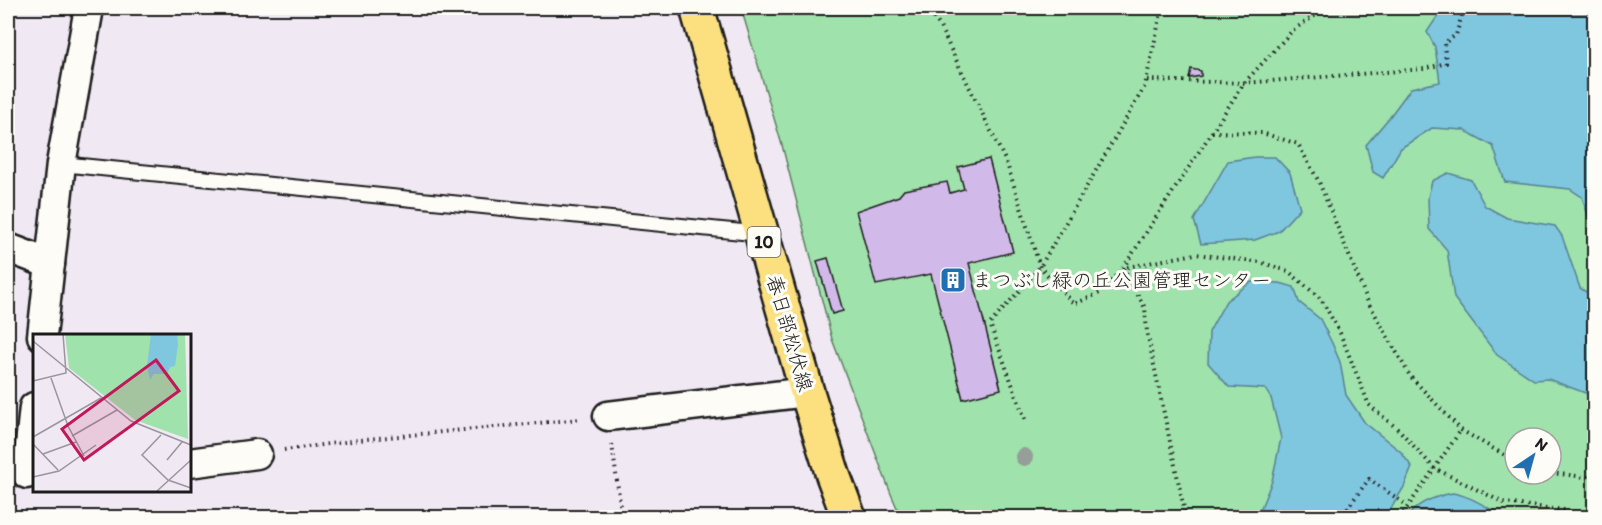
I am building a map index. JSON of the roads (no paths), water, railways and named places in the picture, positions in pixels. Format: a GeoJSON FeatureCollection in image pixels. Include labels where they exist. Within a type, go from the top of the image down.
{"type":"FeatureCollection","features":[{"type":"Feature","properties":{"kind":"main road","name":"春日部松伏線"},"geometry":{"type":"LineString","coordinates":[[697,8],[807,392],[849,518]]}},
{"type":"Feature","properties":{"kind":"street"},"geometry":{"type":"LineString","coordinates":[[42,334],[61,164],[89,8]]}},
{"type":"Feature","properties":{"kind":"street"},"geometry":{"type":"LineString","coordinates":[[8,248],[50,264]]}},
{"type":"Feature","properties":{"kind":"street"},"geometry":{"type":"LineString","coordinates":[[608,416],[807,392]]}},
{"type":"Feature","properties":{"kind":"street"},"geometry":{"type":"LineString","coordinates":[[23,473],[33,413]]}},
{"type":"Feature","properties":{"kind":"street"},"geometry":{"type":"LineString","coordinates":[[190,462],[257,454]]}},
{"type":"Feature","properties":{"kind":"lane"},"geometry":{"type":"LineString","coordinates":[[61,164],[762,234]]}},
{"type":"Feature","properties":{"kind":"water"},"geometry":{"type":"Polygon","coordinates":[[[1443,8],[1594,8],[1594,233],[1582,197],[1570,189],[1505,182],[1493,146],[1464,130],[1432,128],[1401,148],[1383,178],[1373,172],[1366,145],[1411,88],[1440,82],[1435,47],[1427,32],[1443,8]]]}},
{"type":"Feature","properties":{"kind":"water"},"geometry":{"type":"Polygon","coordinates":[[[1275,157],[1290,173],[1300,208],[1279,231],[1255,240],[1201,244],[1194,220],[1228,161],[1275,157]]]}},
{"type":"Feature","properties":{"kind":"water"},"geometry":{"type":"Polygon","coordinates":[[[1448,173],[1471,180],[1485,206],[1507,218],[1555,226],[1562,236],[1580,288],[1594,297],[1594,393],[1588,394],[1548,379],[1534,380],[1497,355],[1454,298],[1447,250],[1429,229],[1428,197],[1432,181],[1448,173]]]}},
{"type":"Feature","properties":{"kind":"water"},"geometry":{"type":"Polygon","coordinates":[[[1251,282],[1280,283],[1294,287],[1299,302],[1320,319],[1332,343],[1340,362],[1346,395],[1365,423],[1400,451],[1412,467],[1404,487],[1386,517],[1257,517],[1272,481],[1281,438],[1271,398],[1265,389],[1229,387],[1208,363],[1209,332],[1226,301],[1251,282]]]}},
{"type":"Feature","properties":{"kind":"water"},"geometry":{"type":"Polygon","coordinates":[[[1453,493],[1473,500],[1506,517],[1408,517],[1422,504],[1453,493]]]}},
{"type":"Feature","properties":{"kind":"place","name":"まつぶし緑の丘公園管理センター"},"geometry":{"type":"Point","coordinates":[953,280]}}]}
